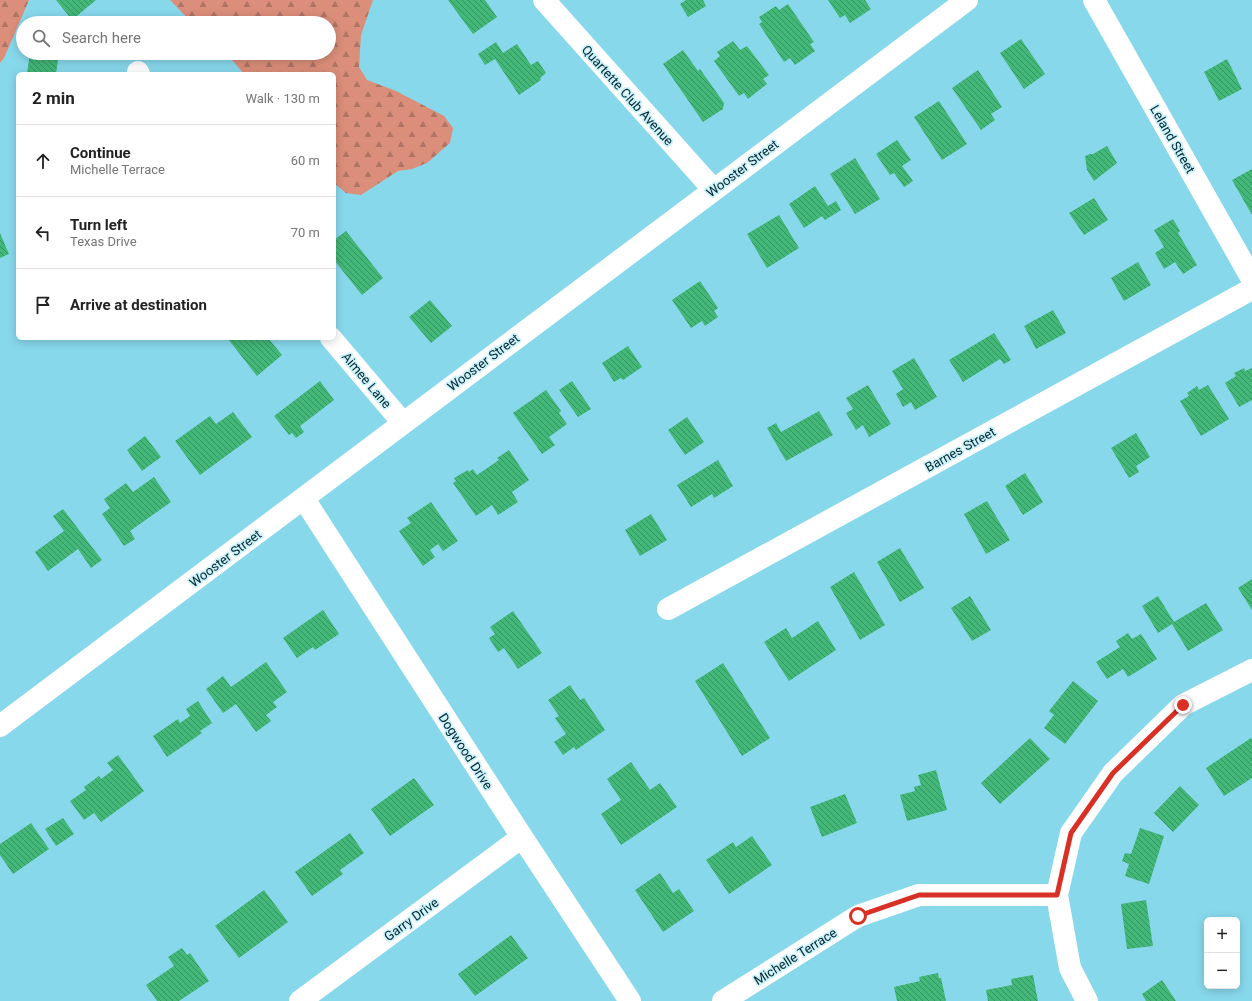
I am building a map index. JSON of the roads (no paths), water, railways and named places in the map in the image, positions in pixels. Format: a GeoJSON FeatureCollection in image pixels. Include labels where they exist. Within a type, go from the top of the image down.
{"type":"FeatureCollection","features":[{"type":"Feature","properties":{"kind":"street","name":"Quartette Club Avenue"},"geometry":{"type":"LineString","coordinates":[[544,0],[713,189]]}},
{"type":"Feature","properties":{"kind":"street","name":"Wooster Street"},"geometry":{"type":"LineString","coordinates":[[0,726],[304,499],[713,189],[967,0]]}},
{"type":"Feature","properties":{"kind":"street","name":"Leland Street"},"geometry":{"type":"LineString","coordinates":[[1094,0],[1252,279]]}},
{"type":"Feature","properties":{"kind":"street","name":"Barnes Street"},"geometry":{"type":"LineString","coordinates":[[668,609],[1252,289]]}},
{"type":"Feature","properties":{"kind":"street","name":"Aimee Lane"},"geometry":{"type":"LineString","coordinates":[[333,340],[403,423]]}},
{"type":"Feature","properties":{"kind":"street","name":"Dogwood Drive"},"geometry":{"type":"LineString","coordinates":[[304,499],[522,837],[630,1001]]}},
{"type":"Feature","properties":{"kind":"street"},"geometry":{"type":"LineString","coordinates":[[1087,1001],[1070,968],[1057,895],[1071,833],[1113,773],[1183,705],[1252,670]]}},
{"type":"Feature","properties":{"kind":"street","name":"Garry Drive"},"geometry":{"type":"LineString","coordinates":[[300,1001],[522,837]]}},
{"type":"Feature","properties":{"kind":"street","name":"Michelle Terrace"},"geometry":{"type":"LineString","coordinates":[[723,1001],[858,916],[919,895],[1057,895]]}}]}
